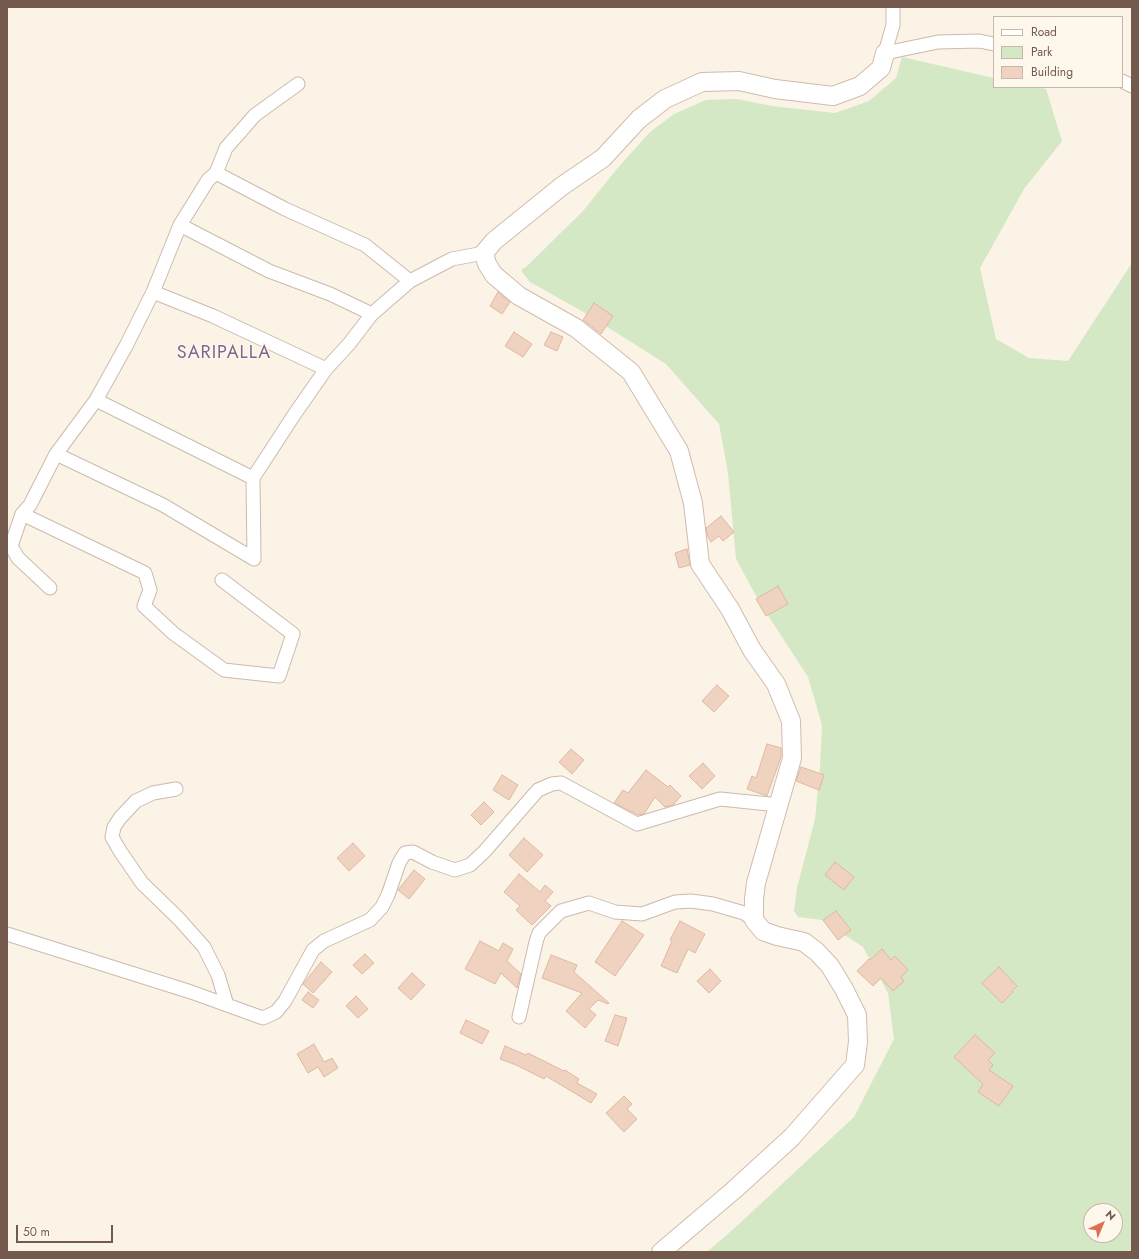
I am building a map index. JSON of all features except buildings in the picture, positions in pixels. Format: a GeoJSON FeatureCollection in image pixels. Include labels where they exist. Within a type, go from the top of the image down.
{"type":"FeatureCollection","features":[{"type":"Feature","properties":{"kind":"street"},"geometry":{"type":"LineString","coordinates":[[56,454],[163,505],[254,559],[253,478],[326,369],[349,344],[372,314],[410,281],[452,259],[484,253],[494,241],[562,186],[603,158],[639,120],[665,99],[702,82],[739,81],[775,89],[833,96],[860,86],[881,68],[893,25],[893,7]]}},
{"type":"Feature","properties":{"kind":"street"},"geometry":{"type":"LineString","coordinates":[[885,52],[938,42],[979,41],[993,44]]}},
{"type":"Feature","properties":{"kind":"street"},"geometry":{"type":"LineString","coordinates":[[1123,82],[1132,86]]}},
{"type":"Feature","properties":{"kind":"street"},"geometry":{"type":"LineString","coordinates":[[50,588],[18,558],[11,546],[22,514],[30,506],[56,454],[96,400],[126,346],[153,292],[180,225],[208,180],[216,173],[226,148],[255,115],[298,84]]}},
{"type":"Feature","properties":{"kind":"street"},"geometry":{"type":"LineString","coordinates":[[216,173],[285,209],[365,245],[410,281]]}},
{"type":"Feature","properties":{"kind":"street"},"geometry":{"type":"LineString","coordinates":[[180,225],[269,271],[330,294],[372,314]]}},
{"type":"Feature","properties":{"kind":"street"},"geometry":{"type":"LineString","coordinates":[[484,253],[487,264],[494,275],[519,296],[576,328],[631,372],[679,451],[693,502],[700,564],[730,609],[752,650],[776,684],[791,721],[792,758],[756,883],[754,920]]}},
{"type":"Feature","properties":{"kind":"street"},"geometry":{"type":"LineString","coordinates":[[153,292],[213,316],[326,369]]}},
{"type":"Feature","properties":{"kind":"street"},"geometry":{"type":"LineString","coordinates":[[96,400],[253,478]]}},
{"type":"Feature","properties":{"kind":"street"},"geometry":{"type":"LineString","coordinates":[[22,514],[144,573],[150,590],[144,606],[174,633],[224,670],[279,676],[293,634],[222,580]]}},
{"type":"Feature","properties":{"kind":"street"},"geometry":{"type":"LineString","coordinates":[[7,934],[263,1018],[276,1012],[285,1002],[313,950],[324,941],[370,920],[382,907],[388,895],[399,863],[405,853],[413,852],[432,862],[455,870],[470,865],[484,852],[538,790],[552,784],[561,783],[637,824],[720,799],[778,805]]}},
{"type":"Feature","properties":{"kind":"street"},"geometry":{"type":"LineString","coordinates":[[176,789],[153,793],[136,801],[120,818],[114,827],[112,837],[120,852],[142,883],[179,919],[204,947],[218,975],[227,1005]]}},
{"type":"Feature","properties":{"kind":"street"},"geometry":{"type":"LineString","coordinates":[[519,1017],[539,933],[561,911],[589,903],[615,912],[642,914],[675,902],[691,901],[713,904],[744,913],[754,920],[763,931],[804,942],[817,952],[830,966],[857,1015],[858,1042],[854,1065],[792,1137],[734,1190],[661,1252]]}},
{"type":"Feature","properties":{"kind":"green space"},"geometry":{"type":"Polygon","coordinates":[[[902,57],[993,78],[993,88],[1046,89],[1062,141],[1024,189],[980,268],[996,339],[1029,358],[1068,361],[1132,263],[1132,1252],[707,1252],[854,1117],[894,1039],[888,993],[863,947],[822,920],[798,917],[794,911],[797,888],[815,819],[822,725],[808,677],[760,603],[736,559],[728,473],[719,424],[666,364],[585,313],[530,282],[522,272],[522,269],[526,267],[583,211],[616,170],[650,132],[674,114],[706,100],[737,99],[772,106],[835,113],[869,101],[896,78],[902,57]]]}},
{"type":"Feature","properties":{"kind":"district","name":"SARIPALLA"},"geometry":{"type":"Point","coordinates":[224,354]}}]}
